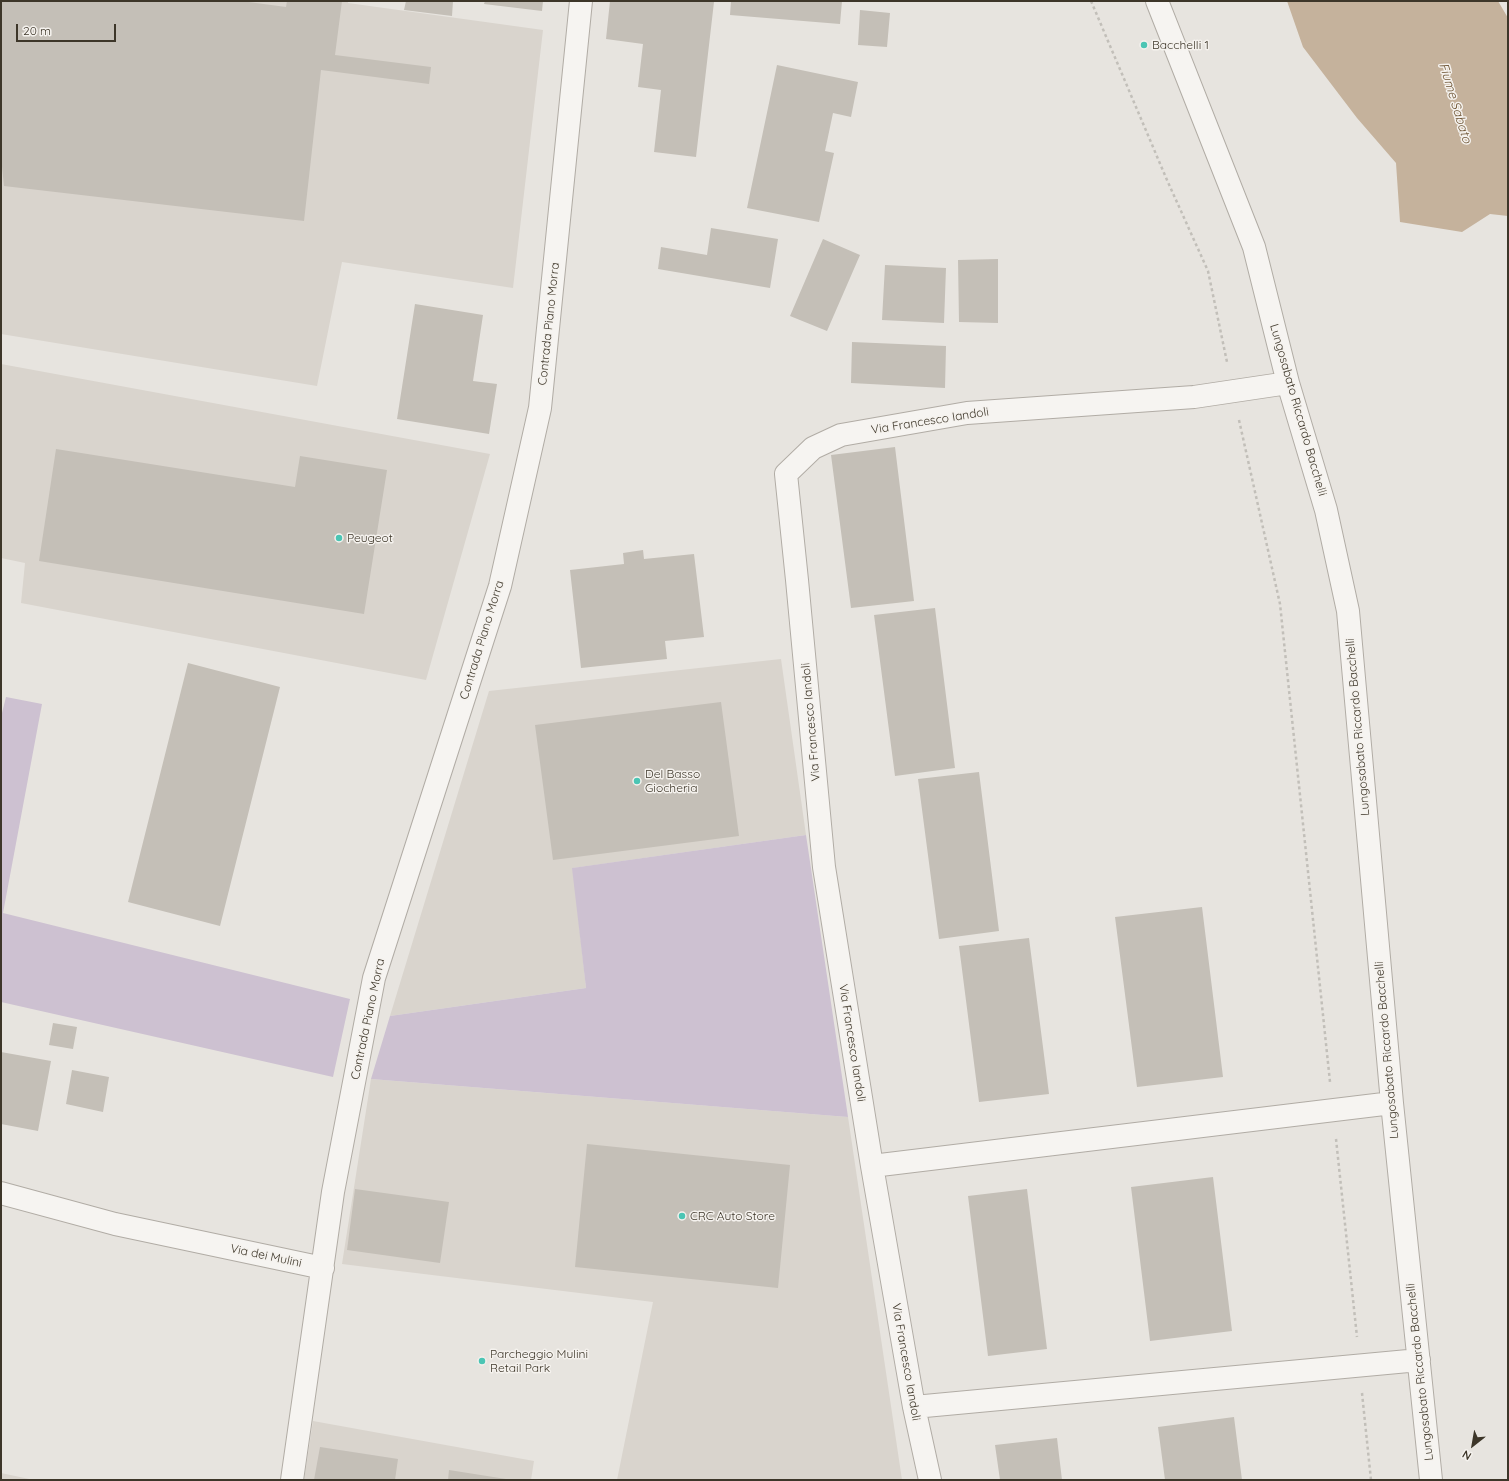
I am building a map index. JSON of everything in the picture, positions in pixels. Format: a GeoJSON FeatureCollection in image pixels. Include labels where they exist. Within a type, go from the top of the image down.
{"type":"FeatureCollection","features":[{"type":"Feature","properties":{"kind":"street","name":"Contrada Piano Morra"},"geometry":{"type":"LineString","coordinates":[[323,1268],[333,1192],[374,978],[500,586],[540,408],[581,1]]}},
{"type":"Feature","properties":{"kind":"street","name":"Lungosabato Riccardo Bacchelli"},"geometry":{"type":"LineString","coordinates":[[1157,1],[1254,247],[1288,383],[1326,510],[1348,612],[1392,1103],[1431,1480]]}},
{"type":"Feature","properties":{"kind":"street","name":"Via Francesco Iandoli"},"geometry":{"type":"LineString","coordinates":[[930,1480],[914,1407],[872,1166],[824,867],[786,474],[814,448],[841,434],[967,413],[1194,398],[1288,383]]}},
{"type":"Feature","properties":{"kind":"street"},"geometry":{"type":"LineString","coordinates":[[872,1166],[1392,1103]]}},
{"type":"Feature","properties":{"kind":"street","name":"Via dei Mulini"},"geometry":{"type":"LineString","coordinates":[[1,1193],[115,1224],[323,1268]]}},
{"type":"Feature","properties":{"kind":"street"},"geometry":{"type":"LineString","coordinates":[[292,1480],[323,1268]]}},
{"type":"Feature","properties":{"kind":"street"},"geometry":{"type":"LineString","coordinates":[[914,1407],[1419,1360]]}},
{"type":"Feature","properties":{"kind":"path"},"geometry":{"type":"LineString","coordinates":[[1091,1],[1167,180],[1208,271],[1280,604],[1371,1480]]}},
{"type":"Feature","properties":{"kind":"shaded area"},"geometry":{"type":"Polygon","coordinates":[[[1,1],[348,1],[348,3],[543,30],[513,288],[342,262],[317,386],[1,334],[1,1]]]}},
{"type":"Feature","properties":{"kind":"shaded area"},"geometry":{"type":"Polygon","coordinates":[[[1,364],[490,454],[426,680],[21,603],[25,563],[1,558],[1,364]]]}},
{"type":"Feature","properties":{"kind":"shaded area"},"geometry":{"type":"Polygon","coordinates":[[[781,659],[806,835],[573,868],[586,988],[390,1016],[489,691],[781,659]]]}},
{"type":"Feature","properties":{"kind":"shaded area"},"geometry":{"type":"Polygon","coordinates":[[[6,697],[42,704],[3,913],[350,999],[333,1077],[1,1002],[1,717],[6,697]]]}},
{"type":"Feature","properties":{"kind":"shaded area"},"geometry":{"type":"Polygon","coordinates":[[[806,835],[848,1117],[371,1079],[390,1016],[586,988],[572,868],[806,835]]]}},
{"type":"Feature","properties":{"kind":"shaded area"},"geometry":{"type":"Polygon","coordinates":[[[371,1079],[848,1117],[902,1480],[617,1480],[653,1302],[342,1264],[371,1079]]]}},
{"type":"Feature","properties":{"kind":"shaded area"},"geometry":{"type":"Polygon","coordinates":[[[313,1421],[534,1461],[531,1480],[304,1480],[313,1421]]]}},
{"type":"Feature","properties":{"kind":"shaded area"},"geometry":{"type":"Polygon","coordinates":[[[1,1473],[34,1480],[1,1480],[1,1473]]]}},
{"type":"Feature","properties":{"kind":"water","name":"Fiume Sabato"},"geometry":{"type":"Polygon","coordinates":[[[1287,1],[1498,1],[1508,18],[1508,216],[1490,214],[1462,232],[1400,222],[1396,163],[1357,118],[1303,47],[1287,1]]]}},
{"type":"Feature","properties":{"kind":"building"},"geometry":{"type":"Polygon","coordinates":[[[1,1],[241,1],[286,7],[287,1],[342,1],[335,55],[431,67],[429,84],[321,70],[304,221],[4,186],[1,157],[1,1]]]}},
{"type":"Feature","properties":{"kind":"building"},"geometry":{"type":"Polygon","coordinates":[[[406,1],[453,1],[452,16],[404,10],[406,1]]]}},
{"type":"Feature","properties":{"kind":"building"},"geometry":{"type":"Polygon","coordinates":[[[485,1],[543,1],[542,11],[484,4],[485,1]]]}},
{"type":"Feature","properties":{"kind":"building"},"geometry":{"type":"Polygon","coordinates":[[[610,1],[714,2],[696,157],[654,152],[661,90],[638,87],[643,44],[606,39],[610,1]]]}},
{"type":"Feature","properties":{"kind":"building"},"geometry":{"type":"Polygon","coordinates":[[[731,1],[842,1],[840,24],[730,15],[731,1]]]}},
{"type":"Feature","properties":{"kind":"building"},"geometry":{"type":"Polygon","coordinates":[[[860,10],[890,13],[887,47],[858,45],[860,10]]]}},
{"type":"Feature","properties":{"kind":"building"},"geometry":{"type":"Polygon","coordinates":[[[777,65],[858,82],[851,117],[833,113],[825,151],[834,153],[819,222],[747,208],[777,65]]]}},
{"type":"Feature","properties":{"kind":"building"},"geometry":{"type":"Polygon","coordinates":[[[711,228],[778,239],[770,288],[658,269],[661,247],[707,255],[711,228]]]}},
{"type":"Feature","properties":{"kind":"building"},"geometry":{"type":"Polygon","coordinates":[[[823,239],[860,255],[827,331],[790,316],[823,239]]]}},
{"type":"Feature","properties":{"kind":"building"},"geometry":{"type":"Polygon","coordinates":[[[998,259],[998,323],[959,322],[958,260],[998,259]]]}},
{"type":"Feature","properties":{"kind":"building"},"geometry":{"type":"Polygon","coordinates":[[[885,265],[946,268],[944,323],[882,320],[885,265]]]}},
{"type":"Feature","properties":{"kind":"building"},"geometry":{"type":"Polygon","coordinates":[[[415,304],[483,315],[473,381],[497,384],[489,434],[397,419],[415,304]]]}},
{"type":"Feature","properties":{"kind":"building"},"geometry":{"type":"Polygon","coordinates":[[[852,342],[946,346],[945,388],[851,383],[852,342]]]}},
{"type":"Feature","properties":{"kind":"building"},"geometry":{"type":"Polygon","coordinates":[[[895,447],[914,601],[851,608],[831,455],[895,447]]]}},
{"type":"Feature","properties":{"kind":"building"},"geometry":{"type":"Polygon","coordinates":[[[56,449],[295,487],[300,456],[387,470],[364,614],[39,561],[56,449]]]}},
{"type":"Feature","properties":{"kind":"building"},"geometry":{"type":"Polygon","coordinates":[[[643,550],[644,559],[694,554],[704,637],[665,641],[667,659],[581,668],[570,570],[624,564],[623,553],[643,550]]]}},
{"type":"Feature","properties":{"kind":"building"},"geometry":{"type":"Polygon","coordinates":[[[935,608],[955,768],[895,776],[874,615],[935,608]]]}},
{"type":"Feature","properties":{"kind":"building"},"geometry":{"type":"Polygon","coordinates":[[[188,663],[280,687],[220,926],[128,902],[188,663]]]}},
{"type":"Feature","properties":{"kind":"building","name":"Del Basso Giocheria"},"geometry":{"type":"Polygon","coordinates":[[[721,702],[739,836],[553,860],[535,725],[721,702]]]}},
{"type":"Feature","properties":{"kind":"building"},"geometry":{"type":"Polygon","coordinates":[[[979,772],[999,931],[939,939],[918,779],[979,772]]]}},
{"type":"Feature","properties":{"kind":"building"},"geometry":{"type":"Polygon","coordinates":[[[1202,907],[1223,1077],[1137,1087],[1115,917],[1202,907]]]}},
{"type":"Feature","properties":{"kind":"building"},"geometry":{"type":"Polygon","coordinates":[[[1029,938],[1049,1094],[979,1102],[959,946],[1029,938]]]}},
{"type":"Feature","properties":{"kind":"building"},"geometry":{"type":"Polygon","coordinates":[[[53,1023],[77,1027],[73,1049],[49,1045],[53,1023]]]}},
{"type":"Feature","properties":{"kind":"building"},"geometry":{"type":"Polygon","coordinates":[[[1,1052],[51,1061],[38,1131],[1,1124],[1,1052]]]}},
{"type":"Feature","properties":{"kind":"building"},"geometry":{"type":"Polygon","coordinates":[[[72,1070],[109,1077],[103,1112],[66,1104],[72,1070]]]}},
{"type":"Feature","properties":{"kind":"building","name":"CRC Auto Store"},"geometry":{"type":"Polygon","coordinates":[[[587,1144],[790,1165],[778,1288],[575,1267],[587,1144]]]}},
{"type":"Feature","properties":{"kind":"building"},"geometry":{"type":"Polygon","coordinates":[[[1213,1177],[1232,1331],[1150,1341],[1131,1187],[1213,1177]]]}},
{"type":"Feature","properties":{"kind":"building"},"geometry":{"type":"Polygon","coordinates":[[[355,1189],[449,1202],[440,1263],[347,1250],[355,1189]]]}},
{"type":"Feature","properties":{"kind":"building"},"geometry":{"type":"Polygon","coordinates":[[[1027,1189],[1047,1349],[988,1356],[968,1196],[1027,1189]]]}},
{"type":"Feature","properties":{"kind":"building"},"geometry":{"type":"Polygon","coordinates":[[[1234,1417],[1242,1480],[1165,1480],[1158,1427],[1234,1417]]]}},
{"type":"Feature","properties":{"kind":"building"},"geometry":{"type":"Polygon","coordinates":[[[1057,1438],[1062,1480],[1000,1480],[995,1445],[1057,1438]]]}},
{"type":"Feature","properties":{"kind":"building"},"geometry":{"type":"Polygon","coordinates":[[[320,1447],[398,1459],[395,1480],[314,1480],[320,1447]]]}},
{"type":"Feature","properties":{"kind":"building"},"geometry":{"type":"Polygon","coordinates":[[[449,1470],[506,1479],[506,1480],[448,1480],[449,1470]]]}},
{"type":"Feature","properties":{"kind":"place","name":"Bacchelli 1"},"geometry":{"type":"Point","coordinates":[1144,45]}},
{"type":"Feature","properties":{"kind":"place","name":"Peugeot"},"geometry":{"type":"Point","coordinates":[339,538]}},
{"type":"Feature","properties":{"kind":"place","name":"Del Basso Giocheria"},"geometry":{"type":"Point","coordinates":[637,781]}},
{"type":"Feature","properties":{"kind":"place","name":"CRC Auto Store"},"geometry":{"type":"Point","coordinates":[682,1216]}},
{"type":"Feature","properties":{"kind":"place","name":"Parcheggio Mulini Retail Park"},"geometry":{"type":"Point","coordinates":[482,1361]}}]}
